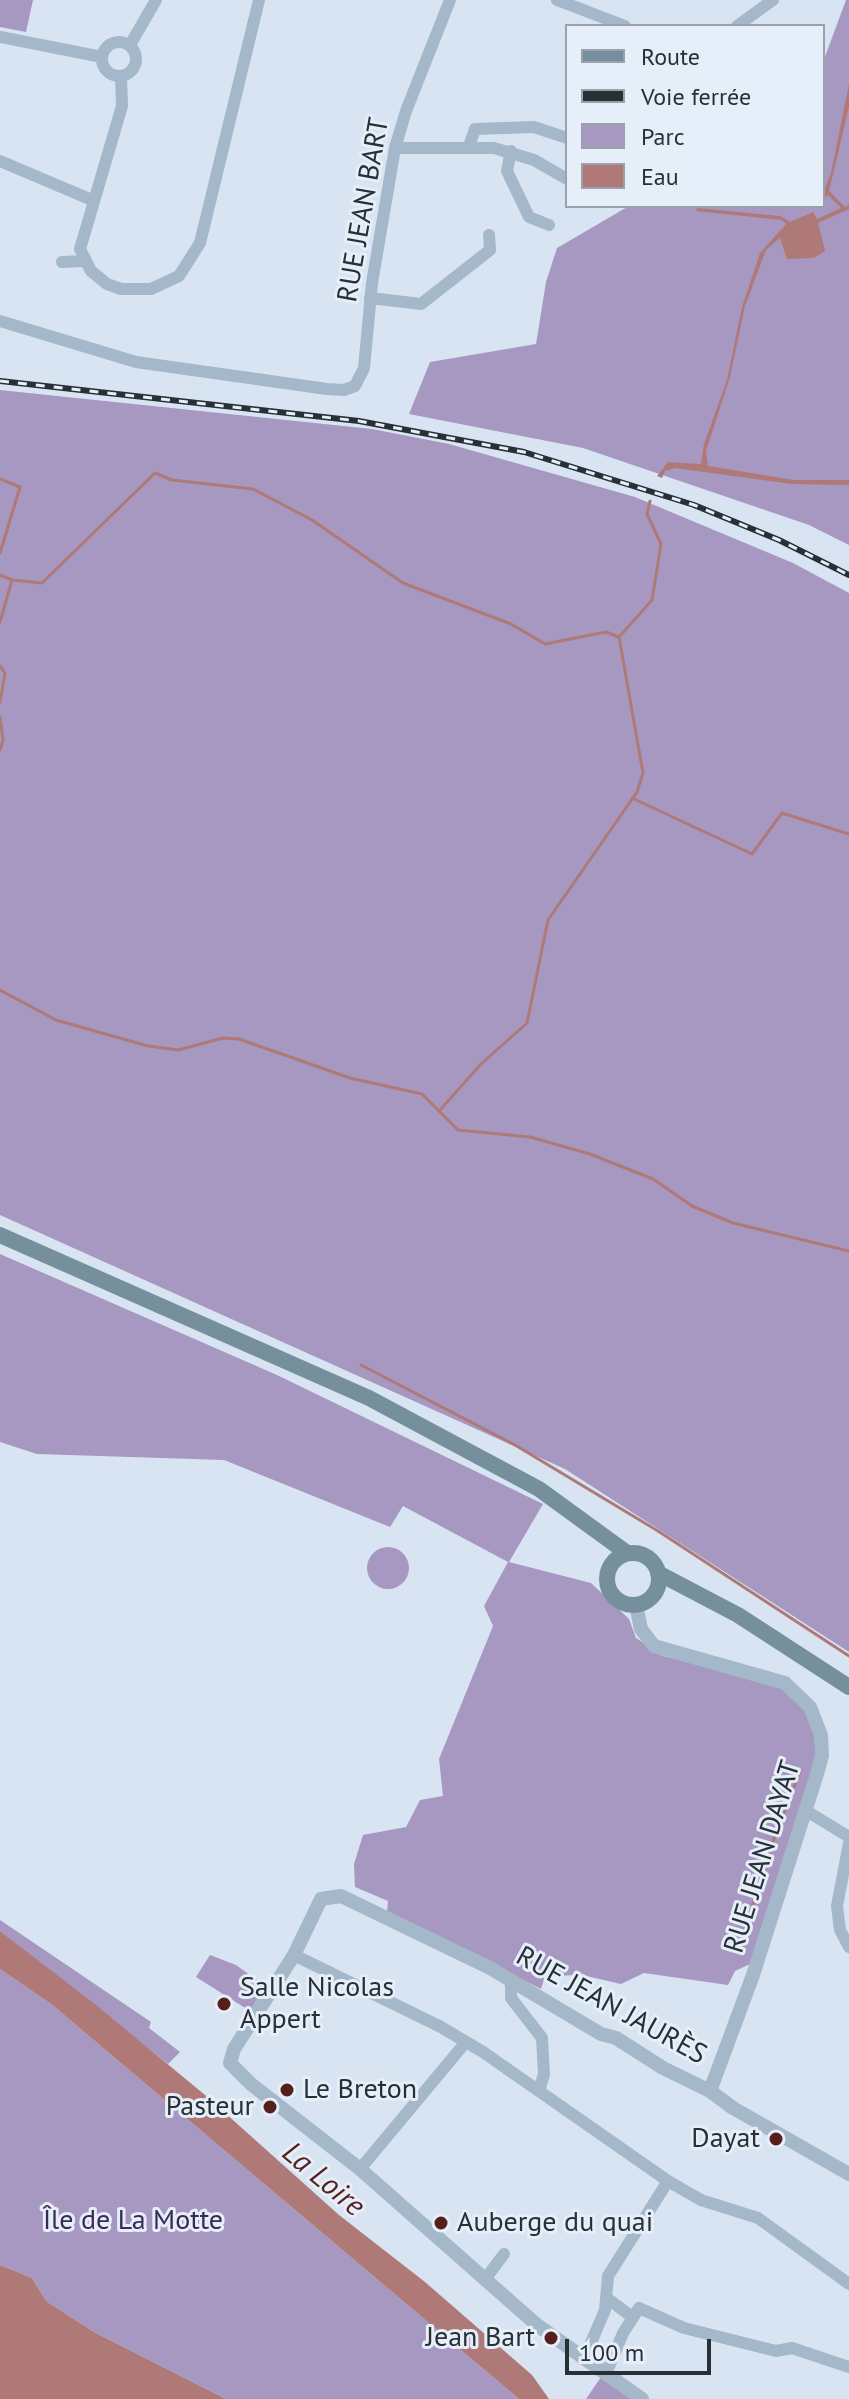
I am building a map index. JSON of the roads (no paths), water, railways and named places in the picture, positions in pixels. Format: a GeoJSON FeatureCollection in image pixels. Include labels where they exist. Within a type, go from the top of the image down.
{"type":"FeatureCollection","features":[{"type":"Feature","properties":{"kind":"main road"},"geometry":{"type":"LineString","coordinates":[[0,1235],[369,1398],[539,1489],[627,1553],[647,1557],[658,1573],[738,1615],[849,1687]]}},
{"type":"Feature","properties":{"kind":"main road"},"geometry":{"type":"LineString","coordinates":[[589,1527],[608,1569],[607,1583],[612,1595],[622,1603],[636,1605],[652,1597],[699,1596]]}},
{"type":"Feature","properties":{"kind":"main road"},"geometry":{"type":"LineString","coordinates":[[608,1569],[617,1558],[627,1553]]}},
{"type":"Feature","properties":{"kind":"main road"},"geometry":{"type":"LineString","coordinates":[[652,1597],[658,1584],[658,1573]]}},
{"type":"Feature","properties":{"kind":"street"},"geometry":{"type":"LineString","coordinates":[[130,45],[156,0]]}},
{"type":"Feature","properties":{"kind":"street"},"geometry":{"type":"LineString","coordinates":[[121,77],[122,106],[81,238],[84,261],[107,284],[134,290],[166,283],[179,276],[191,262],[200,243],[259,0]]}},
{"type":"Feature","properties":{"kind":"street","name":"RUE JEAN BART"},"geometry":{"type":"LineString","coordinates":[[0,321],[136,362],[344,390],[355,386],[361,377],[370,298],[395,148],[406,111],[450,0]]}},
{"type":"Feature","properties":{"kind":"street"},"geometry":{"type":"LineString","coordinates":[[557,0],[620,24]]}},
{"type":"Feature","properties":{"kind":"street"},"geometry":{"type":"LineString","coordinates":[[740,24],[773,0]]}},
{"type":"Feature","properties":{"kind":"street"},"geometry":{"type":"LineString","coordinates":[[0,37],[102,57]]}},
{"type":"Feature","properties":{"kind":"street"},"geometry":{"type":"LineString","coordinates":[[102,57],[110,44],[120,42],[130,45],[137,61],[132,71],[121,77]]}},
{"type":"Feature","properties":{"kind":"street"},"geometry":{"type":"LineString","coordinates":[[102,57],[107,71],[121,77]]}},
{"type":"Feature","properties":{"kind":"street"},"geometry":{"type":"LineString","coordinates":[[469,146],[475,129],[534,127],[565,137]]}},
{"type":"Feature","properties":{"kind":"street"},"geometry":{"type":"LineString","coordinates":[[395,148],[469,146],[511,151],[565,178]]}},
{"type":"Feature","properties":{"kind":"street"},"geometry":{"type":"LineString","coordinates":[[511,151],[507,171],[529,217],[549,225]]}},
{"type":"Feature","properties":{"kind":"street"},"geometry":{"type":"LineString","coordinates":[[0,161],[92,200]]}},
{"type":"Feature","properties":{"kind":"street"},"geometry":{"type":"LineString","coordinates":[[370,298],[421,304],[490,250],[489,235]]}},
{"type":"Feature","properties":{"kind":"street"},"geometry":{"type":"LineString","coordinates":[[62,262],[84,261]]}},
{"type":"Feature","properties":{"kind":"street","name":"RUE JEAN DAYAT"},"geometry":{"type":"LineString","coordinates":[[636,1605],[644,1635],[660,1650],[775,1678],[806,1700],[819,1724],[822,1749],[805,1810],[753,1975],[710,2091]]}},
{"type":"Feature","properties":{"kind":"street"},"geometry":{"type":"LineString","coordinates":[[805,1810],[849,1837]]}},
{"type":"Feature","properties":{"kind":"street"},"geometry":{"type":"LineString","coordinates":[[849,1843],[837,1906],[840,1930],[849,1947]]}},
{"type":"Feature","properties":{"kind":"street","name":"RUE JEAN JAURÈS"},"geometry":{"type":"LineString","coordinates":[[294,1955],[321,1899],[341,1896],[490,1968],[710,2091],[733,2108],[849,2174]]}},
{"type":"Feature","properties":{"kind":"street"},"geometry":{"type":"LineString","coordinates":[[642,2399],[537,2325],[360,2169],[251,2084],[230,2063],[234,2049],[294,1955],[441,2027],[668,2181],[701,2200],[758,2218],[849,2284]]}},
{"type":"Feature","properties":{"kind":"street"},"geometry":{"type":"LineString","coordinates":[[511,1982],[511,1998],[542,2038],[544,2074],[539,2091]]}},
{"type":"Feature","properties":{"kind":"street"},"geometry":{"type":"LineString","coordinates":[[360,2169],[465,2043]]}},
{"type":"Feature","properties":{"kind":"street"},"geometry":{"type":"LineString","coordinates":[[584,2359],[607,2298],[608,2276],[668,2181]]}},
{"type":"Feature","properties":{"kind":"street"},"geometry":{"type":"LineString","coordinates":[[486,2278],[504,2254]]}},
{"type":"Feature","properties":{"kind":"street"},"geometry":{"type":"LineString","coordinates":[[607,2298],[635,2312],[684,2328],[776,2351],[792,2348],[849,2367]]}},
{"type":"Feature","properties":{"kind":"street"},"geometry":{"type":"LineString","coordinates":[[606,2374],[635,2312]]}},
{"type":"Feature","properties":{"kind":"water"},"geometry":{"type":"Polygon","coordinates":[[[849,84],[849,107],[829,191],[845,207],[849,205],[849,209],[818,223],[825,251],[814,258],[787,259],[780,238],[766,250],[745,306],[730,377],[706,451],[708,466],[794,480],[849,480],[849,485],[792,484],[675,468],[665,471],[662,478],[657,476],[668,462],[701,464],[704,444],[727,380],[742,307],[760,253],[786,224],[782,220],[696,211],[697,208],[780,216],[790,222],[813,212],[817,219],[841,208],[828,195],[825,197],[849,84]]]}},
{"type":"Feature","properties":{"kind":"water"},"geometry":{"type":"Polygon","coordinates":[[[0,1931],[205,2095],[339,2215],[425,2282],[532,2375],[549,2399],[519,2399],[51,2004],[0,1969],[0,1931]]]}},
{"type":"Feature","properties":{"kind":"water"},"geometry":{"type":"Polygon","coordinates":[[[0,2265],[32,2278],[46,2301],[94,2332],[226,2399],[0,2399],[0,2265]]]}},
{"type":"Feature","properties":{"kind":"waterway"},"geometry":{"type":"LineString","coordinates":[[0,575],[12,580],[42,583],[155,473],[172,480],[253,489],[312,520],[403,583],[511,624],[545,644],[606,632],[619,637],[652,600],[661,544],[647,514],[650,501]]}},
{"type":"Feature","properties":{"kind":"waterway"},"geometry":{"type":"LineString","coordinates":[[0,479],[20,487],[0,553]]}},
{"type":"Feature","properties":{"kind":"waterway"},"geometry":{"type":"LineString","coordinates":[[0,622],[12,580]]}},
{"type":"Feature","properties":{"kind":"waterway"},"geometry":{"type":"LineString","coordinates":[[440,1110],[481,1064],[527,1023],[548,920],[637,792],[643,773],[619,637]]}},
{"type":"Feature","properties":{"kind":"waterway"},"geometry":{"type":"LineString","coordinates":[[0,666],[5,673],[0,702]]}},
{"type":"Feature","properties":{"kind":"waterway"},"geometry":{"type":"LineString","coordinates":[[0,717],[3,740],[0,750]]}},
{"type":"Feature","properties":{"kind":"waterway"},"geometry":{"type":"LineString","coordinates":[[632,798],[752,854],[782,813],[849,834]]}},
{"type":"Feature","properties":{"kind":"waterway"},"geometry":{"type":"LineString","coordinates":[[0,990],[56,1020],[148,1046],[178,1050],[223,1038],[239,1039],[350,1078],[422,1094],[458,1130],[530,1137],[590,1154],[653,1179],[692,1206],[733,1223],[849,1251]]}},
{"type":"Feature","properties":{"kind":"waterway"},"geometry":{"type":"LineString","coordinates":[[361,1365],[515,1445],[658,1531],[849,1656]]}},
{"type":"Feature","properties":{"kind":"waterway"},"geometry":{"type":"LineString","coordinates":[[742,1938],[776,1832],[800,1772]]}},
{"type":"Feature","properties":{"kind":"railway"},"geometry":{"type":"LineString","coordinates":[[0,381],[359,421],[524,452],[694,505],[779,540],[849,575]]}},
{"type":"Feature","properties":{"kind":"place","name":"Salle Nicolas Appert"},"geometry":{"type":"Point","coordinates":[224,2004]}},
{"type":"Feature","properties":{"kind":"place","name":"Le Breton"},"geometry":{"type":"Point","coordinates":[287,2090]}},
{"type":"Feature","properties":{"kind":"place","name":"Pasteur"},"geometry":{"type":"Point","coordinates":[270,2107]}},
{"type":"Feature","properties":{"kind":"place","name":"Dayat"},"geometry":{"type":"Point","coordinates":[776,2139]}},
{"type":"Feature","properties":{"kind":"place","name":"Auberge du quai"},"geometry":{"type":"Point","coordinates":[441,2223]}},
{"type":"Feature","properties":{"kind":"place","name":"Jean Bart"},"geometry":{"type":"Point","coordinates":[551,2338]}},
{"type":"Feature","properties":{"kind":"water label","name":"La Loire"},"geometry":{"type":"Point","coordinates":[323,2180]}},
{"type":"Feature","properties":{"kind":"park label","name":"Île de La Motte"},"geometry":{"type":"Point","coordinates":[133,2221]}}]}
